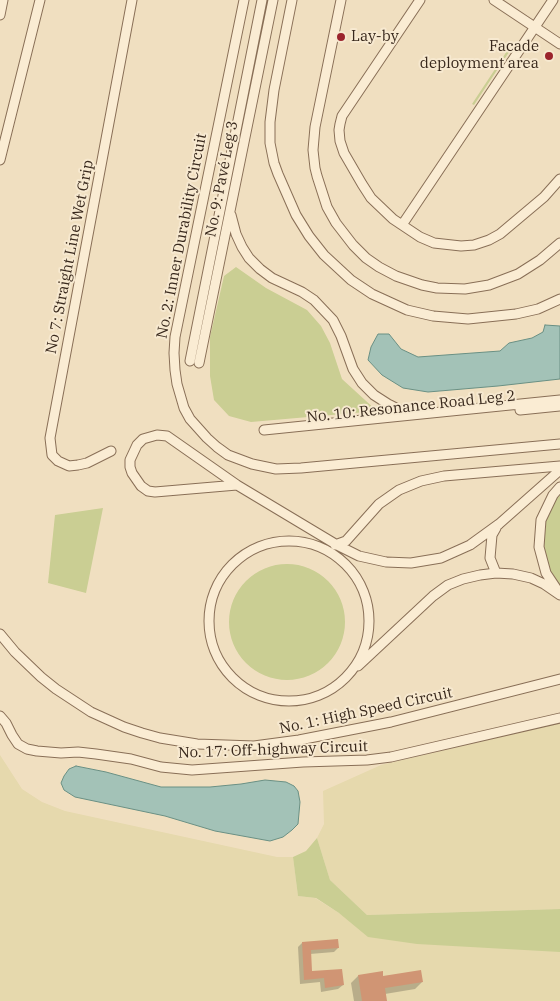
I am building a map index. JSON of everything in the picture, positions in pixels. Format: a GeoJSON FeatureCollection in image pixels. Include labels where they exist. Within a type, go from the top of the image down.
{"type":"FeatureCollection","features":[{"type":"Feature","properties":{"kind":"street"},"geometry":{"type":"LineString","coordinates":[[0,15],[3,0]]}},
{"type":"Feature","properties":{"kind":"street"},"geometry":{"type":"LineString","coordinates":[[0,160],[40,0]]}},
{"type":"Feature","properties":{"kind":"street","name":"No 7: Straight Line Wet Grip"},"geometry":{"type":"LineString","coordinates":[[111,451],[87,463],[69,466],[58,461],[52,455],[50,438],[132,0]]}},
{"type":"Feature","properties":{"kind":"street","name":"No. 2: Inner Durability Circuit"},"geometry":{"type":"LineString","coordinates":[[244,0],[175,338],[177,384],[184,408],[190,419],[207,438],[228,455],[252,464],[276,469],[560,444]]}},
{"type":"Feature","properties":{"kind":"street"},"geometry":{"type":"LineString","coordinates":[[190,361],[262,0]]}},
{"type":"Feature","properties":{"kind":"street","name":"No. 9: Pavé Leg 3"},"geometry":{"type":"LineString","coordinates":[[199,363],[273,0]]}},
{"type":"Feature","properties":{"kind":"street"},"geometry":{"type":"LineString","coordinates":[[292,0],[274,90],[270,122],[270,142],[274,163],[296,215],[324,255],[351,280],[372,294],[407,310],[433,316],[474,319],[516,314],[538,309],[560,299]]}},
{"type":"Feature","properties":{"kind":"street"},"geometry":{"type":"LineString","coordinates":[[341,0],[315,127],[313,150],[317,176],[327,207],[336,223],[353,245],[366,258],[396,276],[436,288],[465,289],[489,285],[518,274],[540,260],[560,243]]}},
{"type":"Feature","properties":{"kind":"street"},"geometry":{"type":"LineString","coordinates":[[420,0],[342,116],[340,124],[340,141],[344,153],[371,198],[402,225],[420,237],[434,243],[461,246],[474,245],[500,234],[544,197],[560,179]]}},
{"type":"Feature","properties":{"kind":"street"},"geometry":{"type":"LineString","coordinates":[[494,0],[560,44]]}},
{"type":"Feature","properties":{"kind":"street"},"geometry":{"type":"LineString","coordinates":[[402,225],[553,0]]}},
{"type":"Feature","properties":{"kind":"street"},"geometry":{"type":"LineString","coordinates":[[230,212],[236,234],[249,258],[272,278],[302,292],[319,304],[333,320],[353,369],[362,383],[374,395],[388,404],[400,410],[419,415],[560,400]]}},
{"type":"Feature","properties":{"kind":"street","name":"No. 10: Resonance Road Leg 2"},"geometry":{"type":"LineString","coordinates":[[419,415],[264,432],[560,406]]}},
{"type":"Feature","properties":{"kind":"street"},"geometry":{"type":"LineString","coordinates":[[237,485],[148,491],[141,486],[132,473],[130,460],[137,445],[143,440],[151,436],[167,436],[237,485],[337,545],[359,556],[386,562],[411,563],[442,558],[470,545],[499,524],[560,468]]}},
{"type":"Feature","properties":{"kind":"street"},"geometry":{"type":"LineString","coordinates":[[560,468],[444,476],[421,481],[399,490],[379,504],[346,541],[337,545],[289,540],[264,544],[242,556],[224,573],[213,595],[208,620],[212,645],[225,670],[245,689],[271,700],[299,701],[326,693],[348,676],[433,596],[448,585],[480,575],[512,574],[531,578],[560,594]]}},
{"type":"Feature","properties":{"kind":"street"},"geometry":{"type":"LineString","coordinates":[[560,487],[553,495],[541,520],[538,547],[546,573],[560,594]]}},
{"type":"Feature","properties":{"kind":"street"},"geometry":{"type":"LineString","coordinates":[[496,573],[490,558],[492,535],[499,524]]}},
{"type":"Feature","properties":{"kind":"street"},"geometry":{"type":"LineString","coordinates":[[314,544],[336,555],[354,573],[366,598],[370,626],[363,653],[348,676]]}},
{"type":"Feature","properties":{"kind":"street","name":"No. 1: High Speed Circuit"},"geometry":{"type":"LineString","coordinates":[[0,634],[15,652],[41,677],[91,712],[142,733],[197,744],[254,746],[299,740],[383,724],[560,679]]}},
{"type":"Feature","properties":{"kind":"street","name":"No. 17: Off-highway Circuit"},"geometry":{"type":"LineString","coordinates":[[0,716],[18,744],[27,749],[45,752],[96,754],[131,759],[161,767],[192,770],[391,758],[560,718]]}},
{"type":"Feature","properties":{"kind":"shaded area"},"geometry":{"type":"Polygon","coordinates":[[[560,723],[560,909],[367,915],[330,880],[317,838],[324,824],[323,791],[381,765],[560,723]]]}},
{"type":"Feature","properties":{"kind":"shaded area"},"geometry":{"type":"Polygon","coordinates":[[[0,755],[22,789],[42,802],[65,811],[277,857],[293,857],[298,896],[315,898],[339,913],[560,951],[560,1001],[0,1001],[0,755]]]}},
{"type":"Feature","properties":{"kind":"green space"},"geometry":{"type":"Polygon","coordinates":[[[509,48],[511,49],[474,105],[472,104],[509,48]]]}},
{"type":"Feature","properties":{"kind":"green space"},"geometry":{"type":"Polygon","coordinates":[[[236,267],[266,288],[307,310],[321,326],[330,343],[342,379],[377,411],[251,422],[229,416],[214,400],[210,376],[210,337],[224,276],[236,267]]]}},
{"type":"Feature","properties":{"kind":"green space"},"geometry":{"type":"Polygon","coordinates":[[[560,495],[560,585],[550,571],[544,546],[546,521],[560,495]]]}},
{"type":"Feature","properties":{"kind":"green space"},"geometry":{"type":"Polygon","coordinates":[[[103,508],[86,593],[48,583],[55,515],[103,508]]]}},
{"type":"Feature","properties":{"kind":"green space"},"geometry":{"type":"Polygon","coordinates":[[[287,564],[309,569],[328,581],[340,600],[345,622],[340,644],[328,663],[309,675],[287,680],[265,675],[246,663],[234,644],[229,622],[234,600],[246,581],[265,569],[287,564]]]}},
{"type":"Feature","properties":{"kind":"green space"},"geometry":{"type":"Polygon","coordinates":[[[317,838],[330,880],[367,915],[560,909],[560,952],[417,944],[368,937],[339,913],[316,898],[298,896],[293,857],[306,851],[317,838]]]}},
{"type":"Feature","properties":{"kind":"water"},"geometry":{"type":"Polygon","coordinates":[[[545,325],[560,326],[560,379],[428,392],[403,388],[382,375],[368,360],[371,347],[378,334],[389,334],[401,349],[418,357],[500,351],[509,343],[532,338],[543,332],[545,325]]]}},
{"type":"Feature","properties":{"kind":"water"},"geometry":{"type":"Polygon","coordinates":[[[76,766],[161,787],[210,787],[265,780],[286,782],[294,786],[298,791],[300,802],[298,824],[283,837],[270,841],[215,831],[165,816],[75,797],[64,790],[61,783],[69,769],[76,766]]]}},
{"type":"Feature","properties":{"kind":"building"},"geometry":{"type":"Polygon","coordinates":[[[338,939],[339,948],[311,950],[312,971],[342,969],[344,985],[325,988],[324,978],[304,980],[302,942],[338,939]]]}},
{"type":"Feature","properties":{"kind":"building"},"geometry":{"type":"Polygon","coordinates":[[[421,970],[423,982],[385,988],[387,1001],[362,1001],[358,975],[383,971],[383,976],[421,970]]]}},
{"type":"Feature","properties":{"kind":"place","name":"Lay-by"},"geometry":{"type":"Point","coordinates":[341,37]}},
{"type":"Feature","properties":{"kind":"place","name":"Facade deployment area"},"geometry":{"type":"Point","coordinates":[549,56]}}]}
